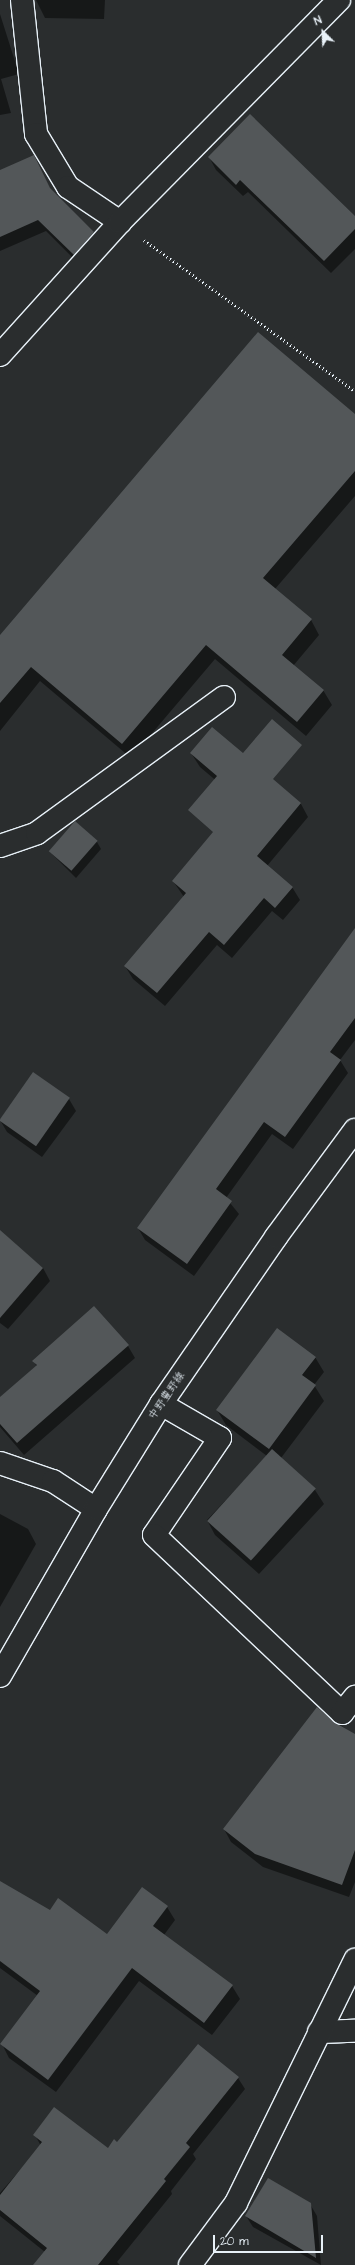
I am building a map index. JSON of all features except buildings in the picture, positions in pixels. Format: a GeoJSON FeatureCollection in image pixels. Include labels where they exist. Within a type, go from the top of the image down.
{"type":"FeatureCollection","features":[{"type":"Feature","properties":{"kind":"street"},"geometry":{"type":"LineString","coordinates":[[22,0],[36,134],[68,187],[120,222]]}},
{"type":"Feature","properties":{"kind":"street"},"geometry":{"type":"LineString","coordinates":[[0,355],[120,222],[339,0]]}},
{"type":"Feature","properties":{"kind":"street"},"geometry":{"type":"LineString","coordinates":[[0,846],[37,834],[224,697]]}},
{"type":"Feature","properties":{"kind":"street","name":"中野豊野線"},"geometry":{"type":"LineString","coordinates":[[0,1676],[96,1509],[161,1404],[276,1237],[355,1130]]}},
{"type":"Feature","properties":{"kind":"street"},"geometry":{"type":"LineString","coordinates":[[161,1404],[220,1438],[154,1535],[342,1713],[355,1697]]}},
{"type":"Feature","properties":{"kind":"street"},"geometry":{"type":"LineString","coordinates":[[0,1463],[53,1481],[96,1509]]}},
{"type":"Feature","properties":{"kind":"street"},"geometry":{"type":"LineString","coordinates":[[190,2265],[236,2203],[355,1960]]}},
{"type":"Feature","properties":{"kind":"street"},"geometry":{"type":"LineString","coordinates":[[319,2032],[355,2031]]}},
{"type":"Feature","properties":{"kind":"path"},"geometry":{"type":"LineString","coordinates":[[120,222],[355,391]]}}]}
